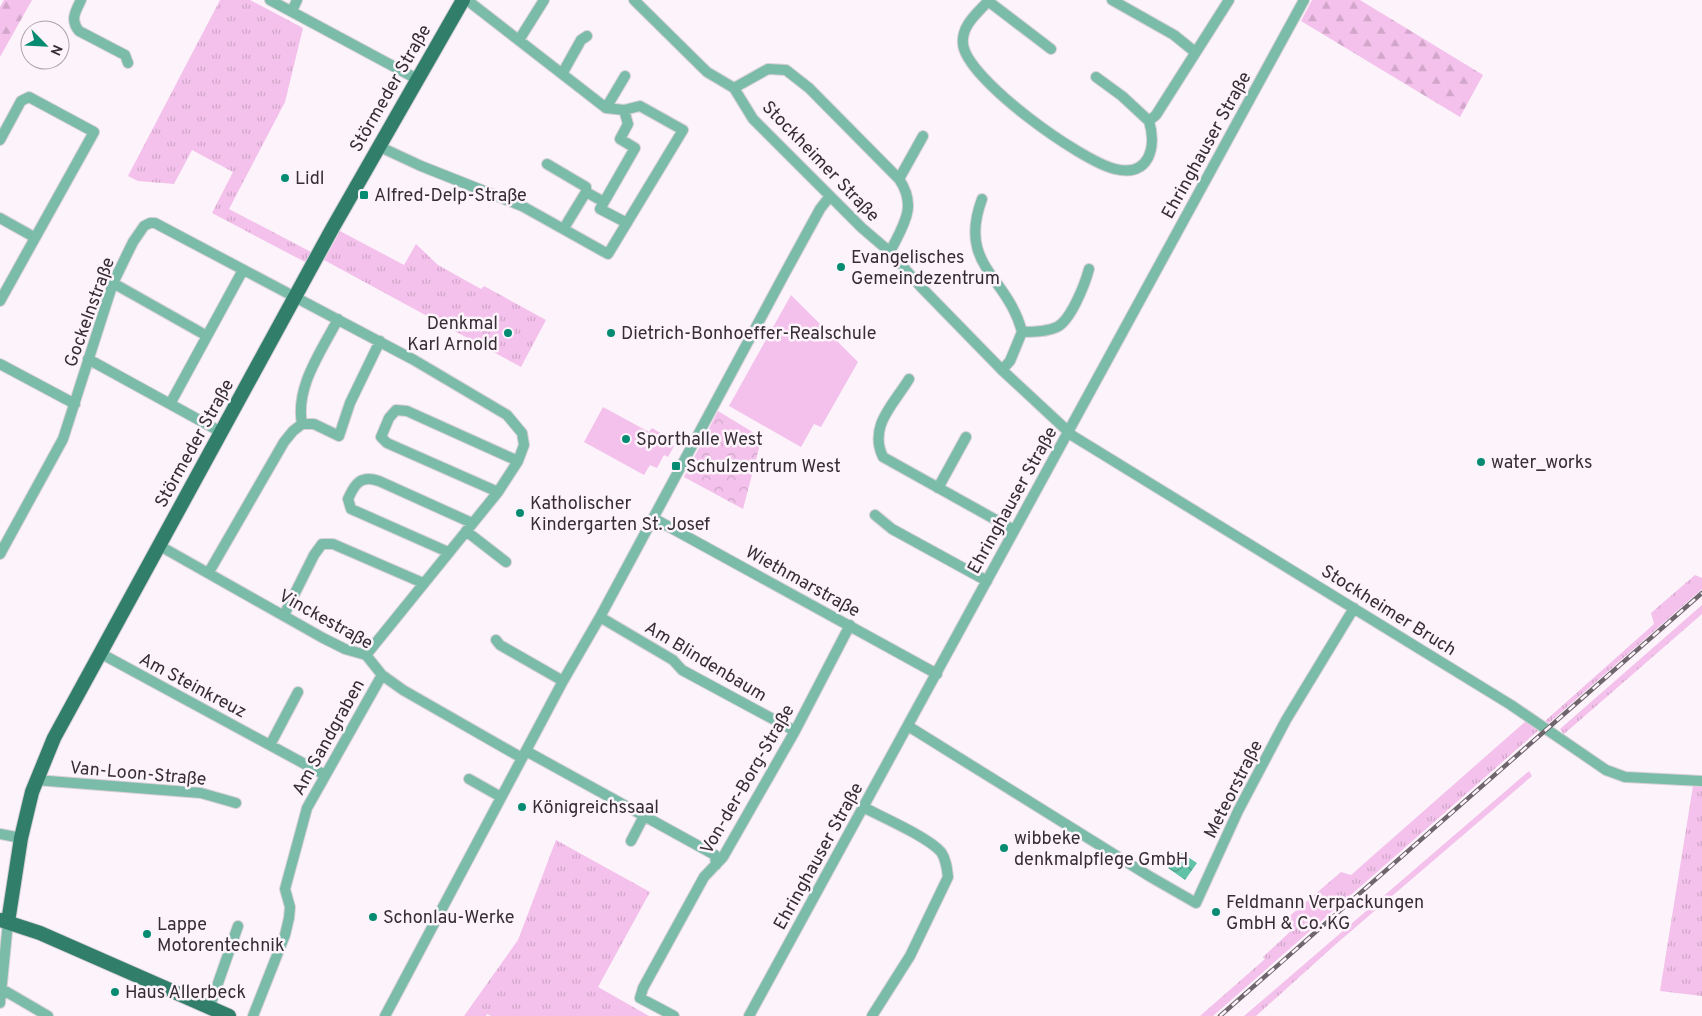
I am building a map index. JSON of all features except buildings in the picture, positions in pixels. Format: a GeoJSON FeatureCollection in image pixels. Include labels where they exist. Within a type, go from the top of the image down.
{"type":"FeatureCollection","features":[{"type":"Feature","properties":{"kind":"main road","name":"Störmeder Straße"},"geometry":{"type":"LineString","coordinates":[[4,921],[21,838],[36,780],[54,738],[378,146],[463,0]]}},
{"type":"Feature","properties":{"kind":"main road"},"geometry":{"type":"LineString","coordinates":[[4,921],[40,933],[210,1006],[229,1016]]}},
{"type":"Feature","properties":{"kind":"street"},"geometry":{"type":"LineString","coordinates":[[81,0],[73,18],[74,26],[79,31],[125,55],[128,63]]}},
{"type":"Feature","properties":{"kind":"street"},"geometry":{"type":"LineString","coordinates":[[270,0],[417,79]]}},
{"type":"Feature","properties":{"kind":"street"},"geometry":{"type":"LineString","coordinates":[[292,12],[297,0]]}},
{"type":"Feature","properties":{"kind":"street"},"geometry":{"type":"LineString","coordinates":[[378,146],[420,166],[514,203],[564,228],[608,254],[683,130],[640,106],[624,110],[606,108],[468,0]]}},
{"type":"Feature","properties":{"kind":"street"},"geometry":{"type":"LineString","coordinates":[[519,40],[544,0]]}},
{"type":"Feature","properties":{"kind":"street","name":"Stockheimer Straße"},"geometry":{"type":"LineString","coordinates":[[634,0],[707,72],[734,88],[753,118],[830,196],[890,252],[921,288],[1002,370],[1068,432]]}},
{"type":"Feature","properties":{"kind":"street"},"geometry":{"type":"LineString","coordinates":[[1112,0],[1174,35],[1195,52]]}},
{"type":"Feature","properties":{"kind":"street"},"geometry":{"type":"LineString","coordinates":[[1149,121],[1156,115],[1229,0]]}},
{"type":"Feature","properties":{"kind":"street","name":"Ehringhauser Straße"},"geometry":{"type":"LineString","coordinates":[[749,1016],[1304,0]]}},
{"type":"Feature","properties":{"kind":"street"},"geometry":{"type":"LineString","coordinates":[[1050,49],[989,1],[967,24],[963,34],[964,53],[984,81],[1026,115],[1093,160],[1115,169],[1126,170],[1139,167],[1147,160],[1152,150],[1153,136],[1149,121],[1122,96],[1096,77]]}},
{"type":"Feature","properties":{"kind":"street"},"geometry":{"type":"LineString","coordinates":[[562,74],[581,40],[587,36]]}},
{"type":"Feature","properties":{"kind":"street","name":"Stockheimer Straße"},"geometry":{"type":"LineString","coordinates":[[734,88],[768,69],[786,70],[809,88],[899,179],[906,190],[910,202],[907,216],[890,252]]}},
{"type":"Feature","properties":{"kind":"street"},"geometry":{"type":"LineString","coordinates":[[606,108],[625,76]]}},
{"type":"Feature","properties":{"kind":"street"},"geometry":{"type":"LineString","coordinates":[[0,140],[21,102],[30,97],[94,132],[34,236],[0,300]]}},
{"type":"Feature","properties":{"kind":"street"},"geometry":{"type":"LineString","coordinates":[[624,110],[628,124],[620,139],[635,148],[600,209],[627,223]]}},
{"type":"Feature","properties":{"kind":"street"},"geometry":{"type":"LineString","coordinates":[[899,179],[924,136]]}},
{"type":"Feature","properties":{"kind":"street"},"geometry":{"type":"LineString","coordinates":[[547,164],[586,188],[586,192],[604,202]]}},
{"type":"Feature","properties":{"kind":"street"},"geometry":{"type":"LineString","coordinates":[[564,228],[586,192]]}},
{"type":"Feature","properties":{"kind":"street"},"geometry":{"type":"LineString","coordinates":[[385,1016],[563,681],[600,617],[798,249],[830,196]]}},
{"type":"Feature","properties":{"kind":"street"},"geometry":{"type":"LineString","coordinates":[[982,199],[975,218],[974,236],[978,254],[1009,302],[1022,332],[1013,355],[1002,370]]}},
{"type":"Feature","properties":{"kind":"street"},"geometry":{"type":"LineString","coordinates":[[0,218],[34,236]]}},
{"type":"Feature","properties":{"kind":"street","name":"Gockelnstraße"},"geometry":{"type":"LineString","coordinates":[[0,554],[63,439],[113,283],[138,233],[150,223],[168,230],[380,341],[507,415],[518,426],[524,445],[518,461]]}},
{"type":"Feature","properties":{"kind":"street"},"geometry":{"type":"LineString","coordinates":[[1022,332],[1046,330],[1058,326],[1067,317],[1086,281],[1089,269]]}},
{"type":"Feature","properties":{"kind":"street"},"geometry":{"type":"LineString","coordinates":[[170,404],[243,270]]}},
{"type":"Feature","properties":{"kind":"street"},"geometry":{"type":"LineString","coordinates":[[113,283],[207,336]]}},
{"type":"Feature","properties":{"kind":"street"},"geometry":{"type":"LineString","coordinates":[[302,424],[300,412],[302,394],[338,319]]}},
{"type":"Feature","properties":{"kind":"street"},"geometry":{"type":"LineString","coordinates":[[209,572],[284,442],[302,424],[314,424],[339,436],[350,403],[380,341]]}},
{"type":"Feature","properties":{"kind":"street"},"geometry":{"type":"LineString","coordinates":[[88,359],[221,432]]}},
{"type":"Feature","properties":{"kind":"street"},"geometry":{"type":"LineString","coordinates":[[0,364],[75,404]]}},
{"type":"Feature","properties":{"kind":"street"},"geometry":{"type":"LineString","coordinates":[[909,379],[883,419],[878,435],[878,446],[883,457],[1014,530]]}},
{"type":"Feature","properties":{"kind":"street"},"geometry":{"type":"LineString","coordinates":[[366,655],[498,492],[518,461],[422,416],[396,410],[384,428],[381,437],[387,443],[498,492]]}},
{"type":"Feature","properties":{"kind":"street","name":"Stockheimer Bruch"},"geometry":{"type":"LineString","coordinates":[[1068,432],[1511,705],[1606,770],[1625,777],[1702,781]]}},
{"type":"Feature","properties":{"kind":"street"},"geometry":{"type":"LineString","coordinates":[[938,488],[966,437]]}},
{"type":"Feature","properties":{"kind":"street"},"geometry":{"type":"LineString","coordinates":[[448,552],[351,509],[348,499],[356,482],[365,478],[379,481],[416,496],[469,527],[506,562]]}},
{"type":"Feature","properties":{"kind":"street"},"geometry":{"type":"LineString","coordinates":[[875,515],[892,529],[987,581]]}},
{"type":"Feature","properties":{"kind":"street","name":"Wiethmarstraße"},"geometry":{"type":"LineString","coordinates":[[653,518],[936,674]]}},
{"type":"Feature","properties":{"kind":"street"},"geometry":{"type":"LineString","coordinates":[[284,615],[314,554],[322,544],[333,544],[423,583]]}},
{"type":"Feature","properties":{"kind":"street","name":"Vinckestraße"},"geometry":{"type":"LineString","coordinates":[[160,546],[345,649],[366,655],[382,675],[402,690],[715,855],[716,865]]}},
{"type":"Feature","properties":{"kind":"street","name":"Meteorstraße"},"geometry":{"type":"LineString","coordinates":[[908,726],[1149,876],[1196,903],[1238,811],[1290,712],[1354,608]]}},
{"type":"Feature","properties":{"kind":"street","name":"Am Blindenbaum"},"geometry":{"type":"LineString","coordinates":[[600,617],[674,660],[682,670],[795,731]]}},
{"type":"Feature","properties":{"kind":"street","name":"Von-der-Borg-Straße"},"geometry":{"type":"LineString","coordinates":[[674,1016],[640,998],[643,988],[704,877],[716,865],[795,731],[850,625]]}},
{"type":"Feature","properties":{"kind":"street"},"geometry":{"type":"LineString","coordinates":[[496,640],[500,645],[563,681]]}},
{"type":"Feature","properties":{"kind":"street","name":"Am Steinkreuz"},"geometry":{"type":"LineString","coordinates":[[100,653],[325,775]]}},
{"type":"Feature","properties":{"kind":"street","name":"Am Sandgraben"},"geometry":{"type":"LineString","coordinates":[[253,1016],[285,935],[290,908],[285,889],[307,808],[382,675]]}},
{"type":"Feature","properties":{"kind":"street"},"geometry":{"type":"LineString","coordinates":[[270,744],[298,692]]}},
{"type":"Feature","properties":{"kind":"street"},"geometry":{"type":"LineString","coordinates":[[469,779],[501,797]]}},
{"type":"Feature","properties":{"kind":"street","name":"Van-Loon-Straße"},"geometry":{"type":"LineString","coordinates":[[36,780],[202,793],[236,803]]}},
{"type":"Feature","properties":{"kind":"street"},"geometry":{"type":"LineString","coordinates":[[863,807],[929,843],[941,852],[947,865],[948,877],[910,956],[872,1016]]}},
{"type":"Feature","properties":{"kind":"street"},"geometry":{"type":"LineString","coordinates":[[631,840],[644,816]]}},
{"type":"Feature","properties":{"kind":"street"},"geometry":{"type":"LineString","coordinates":[[0,834],[21,838]]}},
{"type":"Feature","properties":{"kind":"street"},"geometry":{"type":"LineString","coordinates":[[0,1003],[4,921]]}},
{"type":"Feature","properties":{"kind":"street"},"geometry":{"type":"LineString","coordinates":[[210,1006],[238,926]]}},
{"type":"Feature","properties":{"kind":"street"},"geometry":{"type":"LineString","coordinates":[[1,988],[48,1016]]}},
{"type":"Feature","properties":{"kind":"green space"},"geometry":{"type":"Polygon","coordinates":[[[4,0],[32,0],[0,57],[0,7],[4,0]]]}},
{"type":"Feature","properties":{"kind":"green space"},"geometry":{"type":"Polygon","coordinates":[[[220,0],[250,0],[303,28],[285,102],[229,209],[311,252],[305,262],[212,213],[233,172],[192,150],[174,184],[138,181],[128,176],[220,0]]]}},
{"type":"Feature","properties":{"kind":"green space"},"geometry":{"type":"Polygon","coordinates":[[[1312,0],[1360,0],[1483,75],[1460,117],[1301,21],[1312,0]]]}},
{"type":"Feature","properties":{"kind":"green space"},"geometry":{"type":"Polygon","coordinates":[[[340,231],[404,265],[416,244],[438,265],[481,289],[484,286],[546,320],[521,367],[324,260],[340,231]]]}},
{"type":"Feature","properties":{"kind":"green space"},"geometry":{"type":"Polygon","coordinates":[[[791,295],[858,362],[821,427],[814,424],[801,447],[729,406],[791,295]]]}},
{"type":"Feature","properties":{"kind":"green space","name":"Sporthalle West"},"geometry":{"type":"Polygon","coordinates":[[[603,407],[649,432],[652,428],[667,437],[665,441],[674,446],[668,457],[664,455],[657,468],[650,465],[644,475],[584,442],[603,407]]]}},
{"type":"Feature","properties":{"kind":"green space"},"geometry":{"type":"Polygon","coordinates":[[[718,411],[759,438],[759,448],[743,509],[684,477],[718,411]]]}},
{"type":"Feature","properties":{"kind":"green space"},"geometry":{"type":"Polygon","coordinates":[[[1695,575],[1702,578],[1702,589],[1549,723],[1545,721],[1654,624],[1651,613],[1695,575]]]}},
{"type":"Feature","properties":{"kind":"green space"},"geometry":{"type":"Polygon","coordinates":[[[1702,605],[1702,614],[1564,734],[1560,729],[1702,605]]]}},
{"type":"Feature","properties":{"kind":"green space"},"geometry":{"type":"Polygon","coordinates":[[[1527,720],[1540,729],[1213,1016],[1200,1016],[1265,959],[1263,957],[1294,928],[1285,922],[1292,914],[1341,872],[1351,875],[1527,720]]]}},
{"type":"Feature","properties":{"kind":"green space"},"geometry":{"type":"Polygon","coordinates":[[[1529,771],[1532,776],[1336,944],[1256,1016],[1244,1016],[1529,771]]]}},
{"type":"Feature","properties":{"kind":"green space"},"geometry":{"type":"Polygon","coordinates":[[[1693,786],[1702,786],[1702,996],[1660,991],[1693,786]]]}},
{"type":"Feature","properties":{"kind":"green space"},"geometry":{"type":"Polygon","coordinates":[[[556,840],[650,892],[598,987],[649,1016],[491,1016],[487,1014],[486,1016],[464,1016],[518,940],[556,840]]]}},
{"type":"Feature","properties":{"kind":"water"},"geometry":{"type":"Polygon","coordinates":[[[1180,852],[1197,863],[1185,880],[1168,868],[1180,852]]]}},
{"type":"Feature","properties":{"kind":"railway"},"geometry":{"type":"LineString","coordinates":[[1220,1016],[1702,593]]}},
{"type":"Feature","properties":{"kind":"place","name":"Lidl"},"geometry":{"type":"Point","coordinates":[285,178]}},
{"type":"Feature","properties":{"kind":"place","name":"Alfred-Delp-Straße"},"geometry":{"type":"Point","coordinates":[364,195]}},
{"type":"Feature","properties":{"kind":"place","name":"Evangelisches Gemeindezentrum"},"geometry":{"type":"Point","coordinates":[841,267]}},
{"type":"Feature","properties":{"kind":"place","name":"Denkmal Karl Arnold"},"geometry":{"type":"Point","coordinates":[508,333]}},
{"type":"Feature","properties":{"kind":"place","name":"Dietrich-Bonhoeffer-Realschule"},"geometry":{"type":"Point","coordinates":[611,333]}},
{"type":"Feature","properties":{"kind":"place","name":"Sporthalle West"},"geometry":{"type":"Point","coordinates":[626,439]}},
{"type":"Feature","properties":{"kind":"place","name":"water_works"},"geometry":{"type":"Point","coordinates":[1481,462]}},
{"type":"Feature","properties":{"kind":"place","name":"Schulzentrum West"},"geometry":{"type":"Point","coordinates":[676,466]}},
{"type":"Feature","properties":{"kind":"place","name":"Katholischer Kindergarten St. Josef"},"geometry":{"type":"Point","coordinates":[520,513]}},
{"type":"Feature","properties":{"kind":"place","name":"Königreichssaal"},"geometry":{"type":"Point","coordinates":[522,807]}},
{"type":"Feature","properties":{"kind":"place","name":"wibbeke denkmalpflege GmbH"},"geometry":{"type":"Point","coordinates":[1004,848]}},
{"type":"Feature","properties":{"kind":"place","name":"Feldmann Verpackungen GmbH & Co. KG"},"geometry":{"type":"Point","coordinates":[1216,912]}},
{"type":"Feature","properties":{"kind":"place","name":"Schonlau-Werke"},"geometry":{"type":"Point","coordinates":[373,917]}},
{"type":"Feature","properties":{"kind":"place","name":"Lappe Motorentechnik"},"geometry":{"type":"Point","coordinates":[147,934]}},
{"type":"Feature","properties":{"kind":"place","name":"Haus Allerbeck"},"geometry":{"type":"Point","coordinates":[115,992]}}]}
